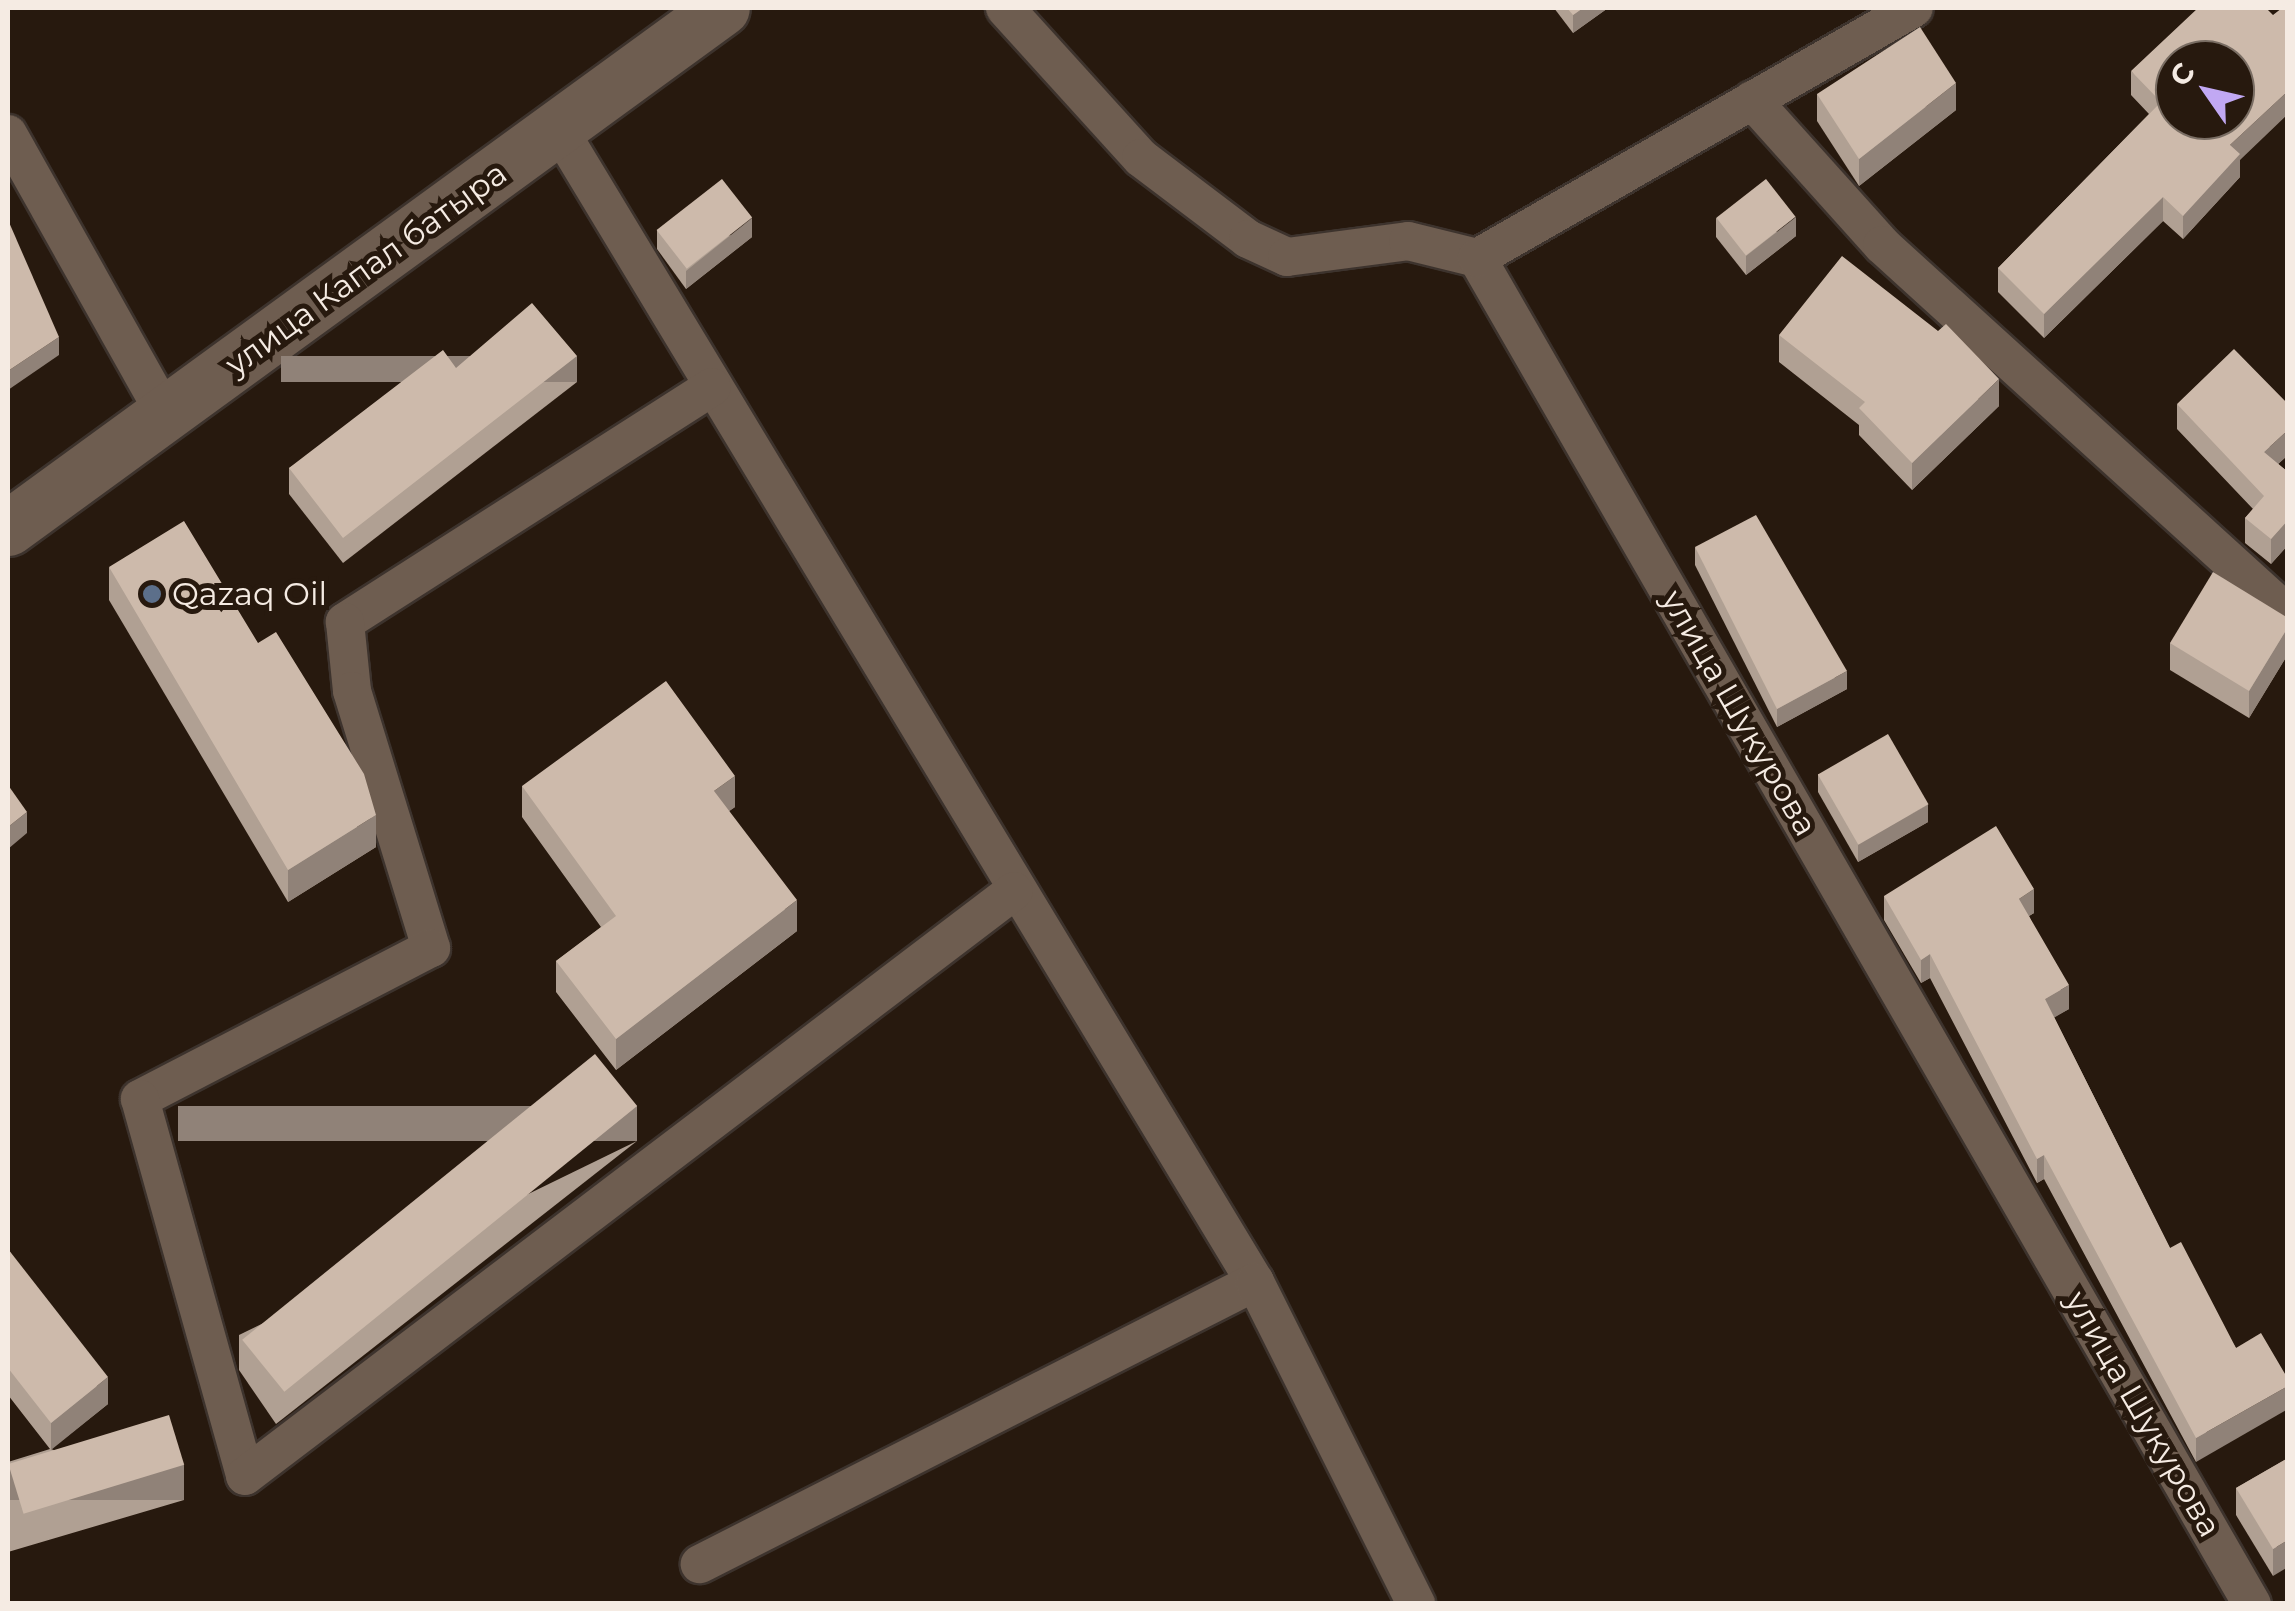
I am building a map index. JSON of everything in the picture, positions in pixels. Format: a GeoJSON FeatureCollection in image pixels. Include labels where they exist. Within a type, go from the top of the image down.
{"type":"FeatureCollection","features":[{"type":"Feature","properties":{"kind":"main road","name":"улица Капал батыра"},"geometry":{"type":"LineString","coordinates":[[8,528],[722,8]]}},
{"type":"Feature","properties":{"kind":"street"},"geometry":{"type":"LineString","coordinates":[[1004,8],[1141,158],[1248,239],[1288,257],[1408,242],[1477,258],[1914,8]]}},
{"type":"Feature","properties":{"kind":"street"},"geometry":{"type":"LineString","coordinates":[[1752,100],[1882,245],[2288,614]]}},
{"type":"Feature","properties":{"kind":"street"},"geometry":{"type":"LineString","coordinates":[[558,128],[1014,891],[1255,1282],[1416,1604]]}},
{"type":"Feature","properties":{"kind":"street"},"geometry":{"type":"LineString","coordinates":[[8,134],[166,415]]}},
{"type":"Feature","properties":{"kind":"street","name":"улица Шукурова"},"geometry":{"type":"LineString","coordinates":[[1477,258],[2252,1604]]}},
{"type":"Feature","properties":{"kind":"street"},"geometry":{"type":"LineString","coordinates":[[712,387],[345,622],[352,690],[431,948],[140,1098],[245,1476],[1014,891]]}},
{"type":"Feature","properties":{"kind":"street"},"geometry":{"type":"LineString","coordinates":[[700,1564],[1255,1282]]}},
{"type":"Feature","properties":{"kind":"building"},"geometry":{"type":"Polygon","coordinates":[[[2198,8],[2266,8],[2273,15],[2288,8],[2288,91],[2255,122],[2255,40],[2164,40],[2198,8]]]}},
{"type":"Feature","properties":{"kind":"building"},"geometry":{"type":"Polygon","coordinates":[[[1920,27],[1956,83],[1859,159],[1817,94],[1920,27]]]}},
{"type":"Feature","properties":{"kind":"building"},"geometry":{"type":"Polygon","coordinates":[[[2155,48],[2155,96],[2131,71],[2155,48]]]}},
{"type":"Feature","properties":{"kind":"building"},"geometry":{"type":"Polygon","coordinates":[[[2155,108],[2155,140],[2235,140],[2230,145],[2240,154],[2183,216],[2163,197],[2044,314],[1998,268],[2155,108]]]}},
{"type":"Feature","properties":{"kind":"building"},"geometry":{"type":"Polygon","coordinates":[[[722,179],[752,218],[687,269],[657,230],[722,179]]]}},
{"type":"Feature","properties":{"kind":"building"},"geometry":{"type":"Polygon","coordinates":[[[1766,179],[1796,217],[1746,256],[1716,218],[1766,179]]]}},
{"type":"Feature","properties":{"kind":"building"},"geometry":{"type":"Polygon","coordinates":[[[8,220],[59,337],[8,371],[8,220]]]}},
{"type":"Feature","properties":{"kind":"building"},"geometry":{"type":"Polygon","coordinates":[[[1842,256],[1938,331],[1946,324],[1999,379],[1912,463],[1859,408],[1865,402],[1779,335],[1842,256]]]}},
{"type":"Feature","properties":{"kind":"building"},"geometry":{"type":"Polygon","coordinates":[[[532,303],[577,356],[343,538],[289,468],[443,350],[456,368],[532,303]]]}},
{"type":"Feature","properties":{"kind":"building"},"geometry":{"type":"Polygon","coordinates":[[[2234,349],[2288,404],[2288,430],[2264,452],[2288,472],[2288,520],[2271,539],[2245,518],[2264,496],[2177,404],[2234,349]]]}},
{"type":"Feature","properties":{"kind":"building"},"geometry":{"type":"Polygon","coordinates":[[[1756,515],[1847,671],[1777,709],[1695,547],[1756,515]]]}},
{"type":"Feature","properties":{"kind":"building"},"geometry":{"type":"Polygon","coordinates":[[[184,521],[258,643],[276,632],[364,774],[376,815],[288,870],[109,567],[184,521]]]}},
{"type":"Feature","properties":{"kind":"building"},"geometry":{"type":"Polygon","coordinates":[[[2213,572],[2288,618],[2288,627],[2249,691],[2170,643],[2213,572]]]}},
{"type":"Feature","properties":{"kind":"building"},"geometry":{"type":"Polygon","coordinates":[[[666,681],[735,776],[714,791],[797,900],[616,1039],[556,961],[616,916],[522,786],[666,681]]]}},
{"type":"Feature","properties":{"kind":"building"},"geometry":{"type":"Polygon","coordinates":[[[1888,734],[1928,804],[1858,845],[1818,775],[1888,734]]]}},
{"type":"Feature","properties":{"kind":"building"},"geometry":{"type":"Polygon","coordinates":[[[8,785],[27,812],[8,827],[8,785]]]}},
{"type":"Feature","properties":{"kind":"building"},"geometry":{"type":"Polygon","coordinates":[[[1996,826],[2034,889],[2019,899],[2069,985],[2045,999],[2170,1248],[2181,1242],[2236,1348],[2261,1333],[2288,1379],[2288,1386],[2196,1438],[2044,1155],[2037,1159],[1930,954],[1921,960],[1884,896],[1996,826]]]}},
{"type":"Feature","properties":{"kind":"building"},"geometry":{"type":"Polygon","coordinates":[[[595,1054],[637,1106],[284,1392],[242,1340],[595,1054]]]}},
{"type":"Feature","properties":{"kind":"building"},"geometry":{"type":"Polygon","coordinates":[[[8,1249],[108,1377],[51,1423],[8,1368],[8,1249]]]}},
{"type":"Feature","properties":{"kind":"building"},"geometry":{"type":"Polygon","coordinates":[[[169,1415],[184,1465],[24,1514],[8,1464],[169,1415]]]}},
{"type":"Feature","properties":{"kind":"building"},"geometry":{"type":"Polygon","coordinates":[[[2288,1458],[2288,1540],[2273,1549],[2236,1488],[2288,1458]]]}},
{"type":"Feature","properties":{"kind":"place","name":"Qazaq Oil"},"geometry":{"type":"Point","coordinates":[152,594]}}]}
